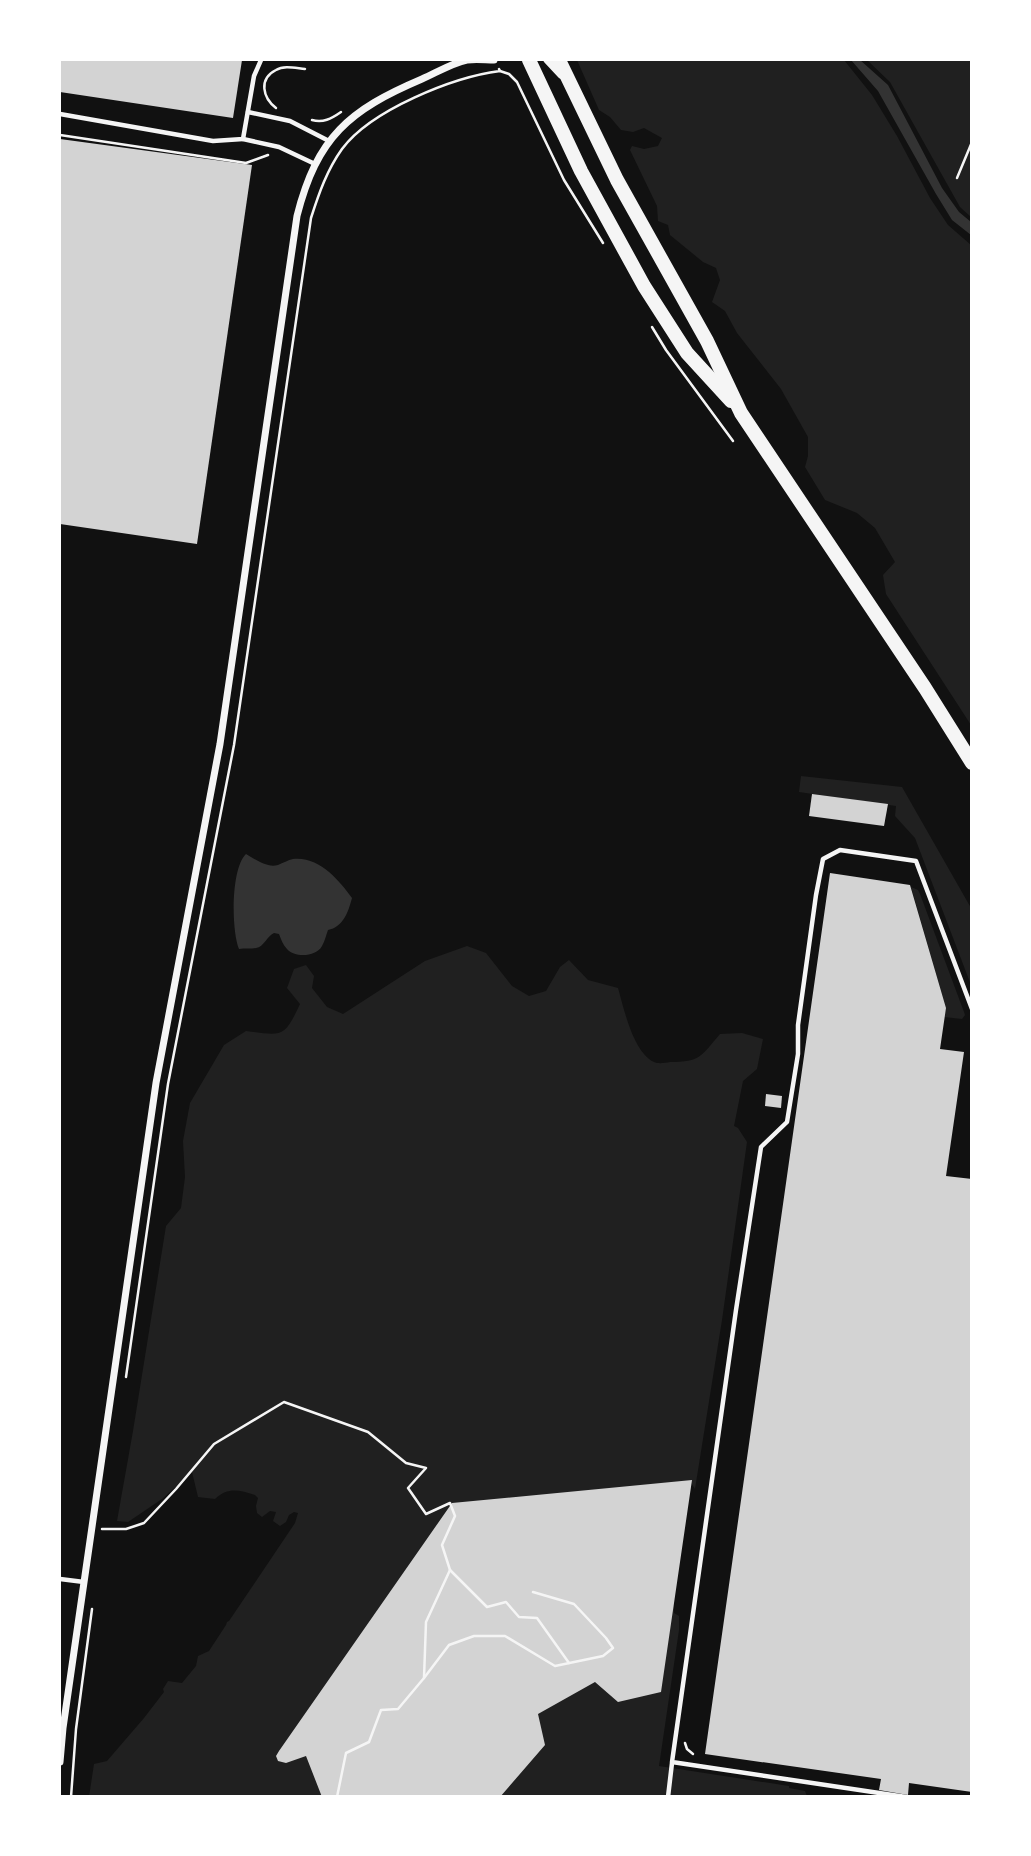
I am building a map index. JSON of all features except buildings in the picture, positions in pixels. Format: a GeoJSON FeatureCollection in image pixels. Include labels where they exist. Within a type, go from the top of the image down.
{"type":"FeatureCollection","features":[{"type":"Feature","properties":{"kind":"main road"},"geometry":{"type":"LineString","coordinates":[[529,60],[581,171],[644,286],[687,353],[741,413],[925,688],[971,763]]}},
{"type":"Feature","properties":{"kind":"main road"},"geometry":{"type":"LineString","coordinates":[[559,60],[635,215],[707,341],[741,413]]}},
{"type":"Feature","properties":{"kind":"street"},"geometry":{"type":"LineString","coordinates":[[60,1762],[156,1083],[220,744],[297,216],[304,187],[329,141],[353,117],[373,103],[451,63],[494,60]]}},
{"type":"Feature","properties":{"kind":"street"},"geometry":{"type":"LineString","coordinates":[[547,60],[569,83]]}},
{"type":"Feature","properties":{"kind":"lane"},"geometry":{"type":"LineString","coordinates":[[243,139],[254,75],[261,60]]}},
{"type":"Feature","properties":{"kind":"lane"},"geometry":{"type":"LineString","coordinates":[[248,113],[290,121],[329,141]]}},
{"type":"Feature","properties":{"kind":"lane"},"geometry":{"type":"LineString","coordinates":[[60,114],[213,142],[243,139],[279,147],[315,164]]}},
{"type":"Feature","properties":{"kind":"lane"},"geometry":{"type":"LineString","coordinates":[[668,1797],[761,1147],[787,1122],[798,1054],[797,1025],[823,859],[840,850],[916,861],[971,1009]]}},
{"type":"Feature","properties":{"kind":"lane"},"geometry":{"type":"LineString","coordinates":[[60,1579],[84,1582]]}},
{"type":"Feature","properties":{"kind":"lane"},"geometry":{"type":"LineString","coordinates":[[672,1762],[906,1797]]}},
{"type":"Feature","properties":{"kind":"path"},"geometry":{"type":"LineString","coordinates":[[125,1381],[169,1084],[234,745],[307,244],[315,205],[330,167],[344,146],[362,130],[379,117],[416,97],[458,80],[500,71],[494,60]]}},
{"type":"Feature","properties":{"kind":"path"},"geometry":{"type":"LineString","coordinates":[[281,109],[274,107],[268,100],[264,91],[265,82],[277,68],[304,69]]}},
{"type":"Feature","properties":{"kind":"path"},"geometry":{"type":"LineString","coordinates":[[306,119],[318,122],[328,120],[350,105]]}},
{"type":"Feature","properties":{"kind":"path"},"geometry":{"type":"LineString","coordinates":[[957,178],[971,142]]}},
{"type":"Feature","properties":{"kind":"path"},"geometry":{"type":"LineString","coordinates":[[92,1528],[126,1529],[144,1523],[214,1444],[284,1402],[368,1432],[406,1464],[426,1468],[408,1488],[426,1514],[450,1503],[455,1516],[442,1545],[450,1570],[487,1607],[506,1602],[519,1617],[537,1618],[569,1663]]}},
{"type":"Feature","properties":{"kind":"path"},"geometry":{"type":"LineString","coordinates":[[424,1678],[426,1622],[450,1570]]}},
{"type":"Feature","properties":{"kind":"path"},"geometry":{"type":"LineString","coordinates":[[337,1797],[346,1753],[369,1742],[381,1710],[398,1709],[449,1645],[474,1636],[505,1636],[555,1666],[603,1656],[613,1648],[574,1604],[533,1592]]}},
{"type":"Feature","properties":{"kind":"path"},"geometry":{"type":"LineString","coordinates":[[71,1797],[76,1729],[92,1610]]}},
{"type":"Feature","properties":{"kind":"path"},"geometry":{"type":"LineString","coordinates":[[684,1734],[687,1749],[699,1757]]}},
{"type":"Feature","properties":{"kind":"shaded area"},"geometry":{"type":"Polygon","coordinates":[[[577,60],[844,60],[872,95],[948,225],[971,245],[971,725],[886,594],[883,575],[895,562],[875,528],[857,513],[825,500],[805,467],[808,437],[781,389],[737,333],[725,311],[712,302],[720,280],[716,268],[703,262],[670,235],[668,225],[658,221],[657,206],[630,150],[632,146],[644,149],[658,146],[662,138],[644,128],[633,132],[621,130],[610,117],[599,110],[577,60]]]}},
{"type":"Feature","properties":{"kind":"shaded area"},"geometry":{"type":"Polygon","coordinates":[[[851,60],[860,60],[888,85],[942,188],[959,212],[971,222],[971,235],[952,220],[878,91],[851,60]]]}},
{"type":"Feature","properties":{"kind":"shaded area"},"geometry":{"type":"Polygon","coordinates":[[[867,60],[971,60],[971,217],[960,207],[890,82],[867,60]]]}},
{"type":"Feature","properties":{"kind":"shaded area"},"geometry":{"type":"Polygon","coordinates":[[[801,776],[902,787],[971,908],[971,985],[915,838],[895,816],[896,806],[799,792],[801,776]]]}},
{"type":"Feature","properties":{"kind":"shaded area"},"geometry":{"type":"Polygon","coordinates":[[[246,854],[270,865],[293,859],[311,861],[320,865],[347,891],[352,898],[347,914],[338,926],[328,930],[319,950],[310,954],[295,954],[282,942],[279,934],[274,933],[259,947],[239,949],[235,928],[235,885],[237,872],[246,854]]]}},
{"type":"Feature","properties":{"kind":"shaded area"},"geometry":{"type":"Polygon","coordinates":[[[911,887],[920,894],[964,1012],[962,1019],[944,1017],[946,1008],[911,887]]]}},
{"type":"Feature","properties":{"kind":"shaded area"},"geometry":{"type":"Polygon","coordinates":[[[467,946],[486,953],[512,986],[529,996],[546,991],[560,967],[569,960],[588,980],[618,988],[635,1040],[647,1057],[656,1063],[694,1059],[704,1053],[720,1034],[742,1033],[763,1039],[757,1069],[743,1081],[734,1126],[747,1142],[695,1489],[690,1481],[674,1591],[674,1613],[679,1616],[679,1630],[659,1766],[789,1786],[805,1791],[807,1796],[89,1797],[94,1764],[107,1761],[164,1692],[168,1681],[182,1683],[196,1666],[198,1656],[209,1651],[295,1523],[298,1513],[289,1515],[286,1522],[280,1526],[273,1521],[276,1512],[270,1511],[262,1517],[257,1513],[258,1498],[255,1495],[234,1491],[215,1499],[198,1497],[192,1472],[162,1499],[128,1522],[117,1521],[166,1226],[181,1208],[185,1177],[183,1141],[190,1103],[224,1045],[246,1031],[275,1034],[286,1029],[300,1004],[287,988],[294,969],[306,965],[314,976],[312,988],[327,1007],[343,1014],[425,961],[467,946]]]}}]}
